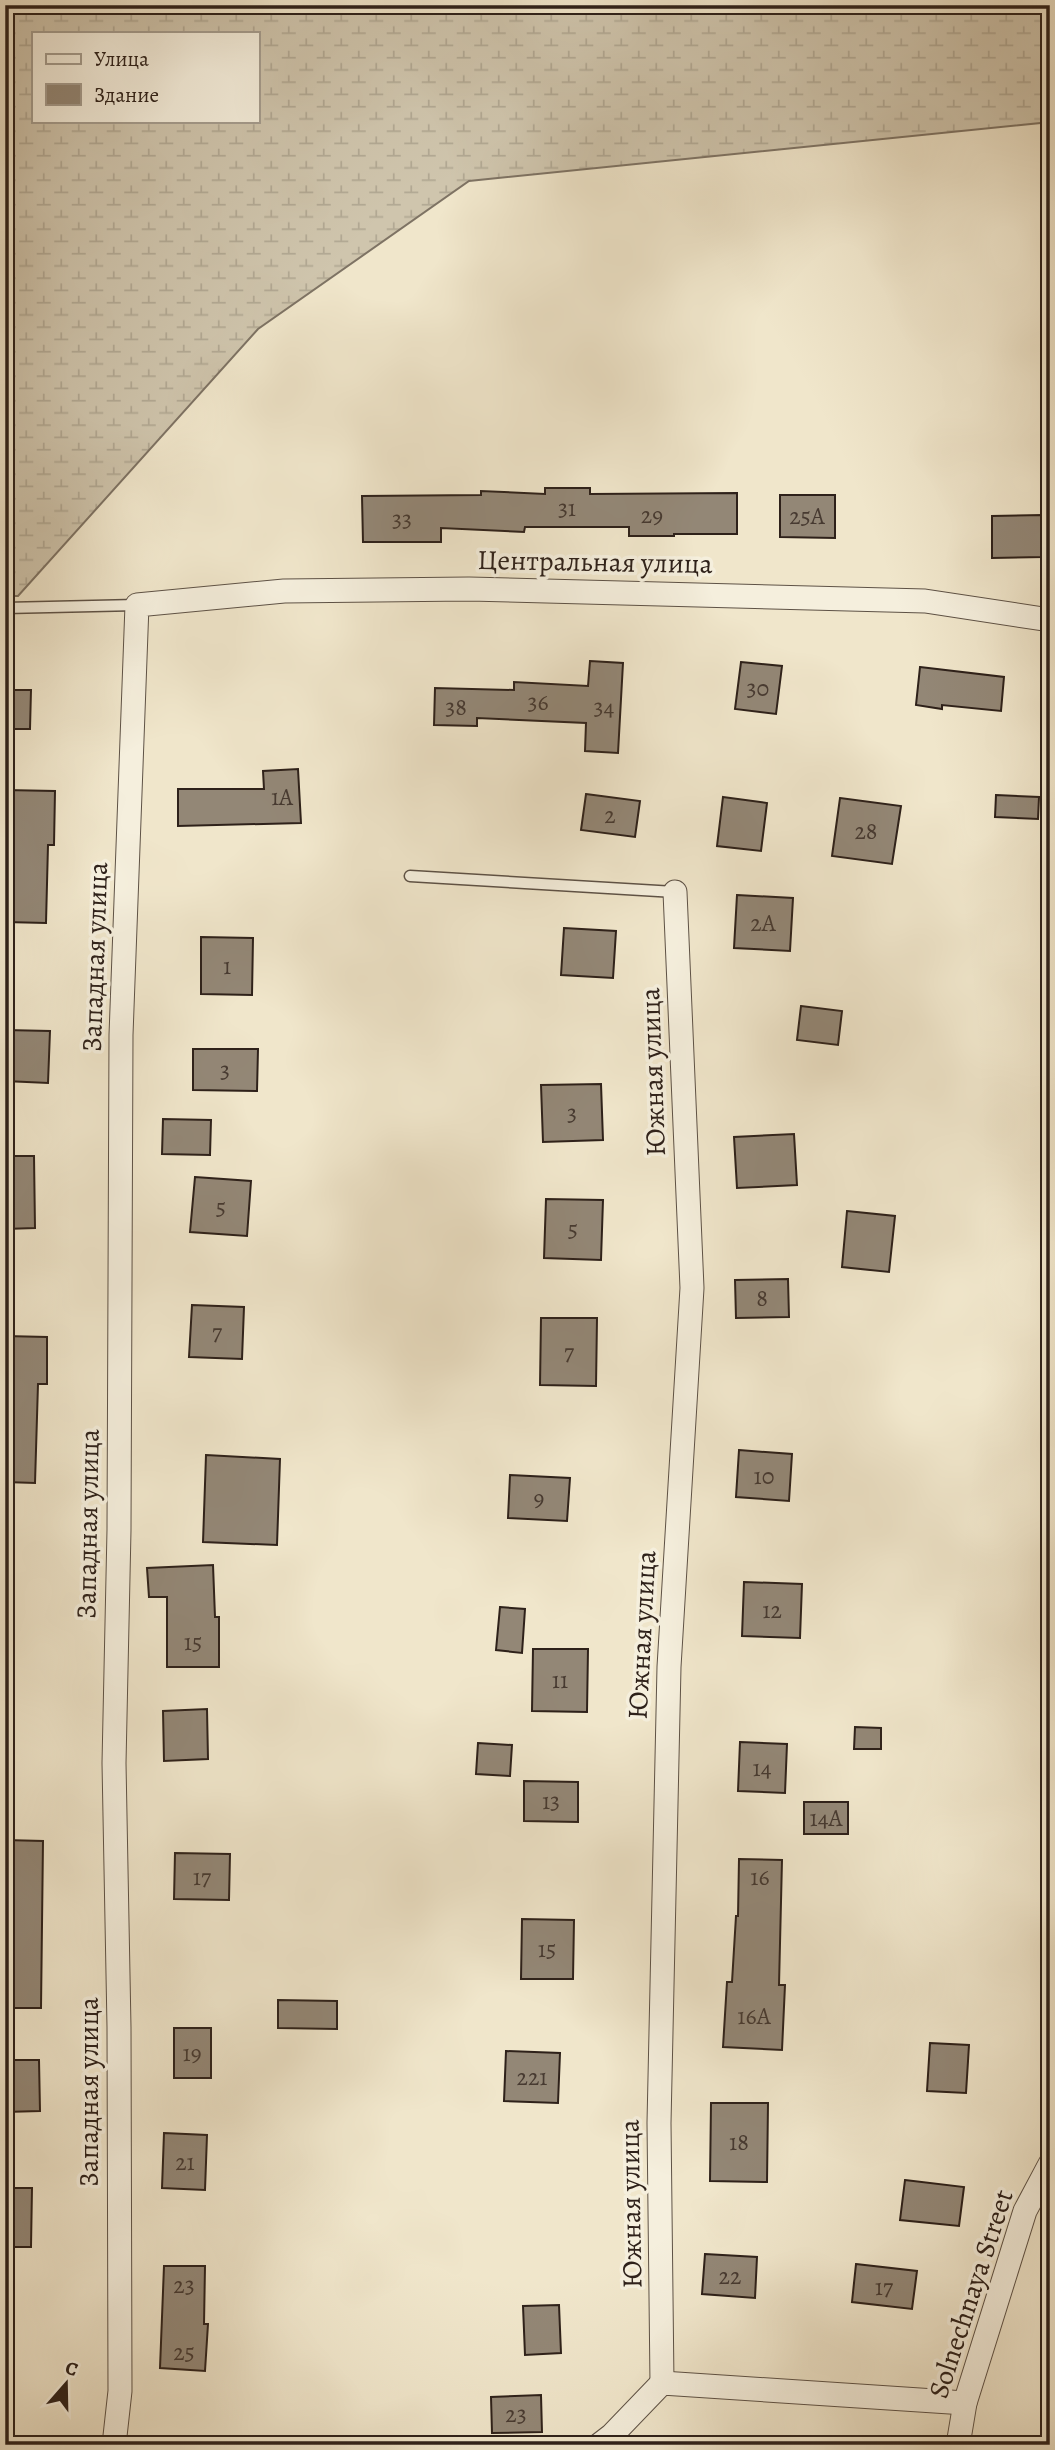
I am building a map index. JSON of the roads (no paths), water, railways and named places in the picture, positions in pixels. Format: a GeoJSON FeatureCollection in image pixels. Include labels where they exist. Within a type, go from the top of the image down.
{"type":"FeatureCollection","features":[{"type":"Feature","properties":{"kind":"street","name":"Центральная улица"},"geometry":{"type":"LineString","coordinates":[[137,605],[284,592],[469,589],[925,601],[1050,620]]}},
{"type":"Feature","properties":{"kind":"street","name":"Западная улица"},"geometry":{"type":"LineString","coordinates":[[114,2445],[120,2391],[119,2027],[114,1763],[119,1517],[121,1035],[137,605]]}},
{"type":"Feature","properties":{"kind":"street","name":"Южная улица"},"geometry":{"type":"LineString","coordinates":[[663,2382],[659,2123],[669,1667],[692,1288],[675,892]]}},
{"type":"Feature","properties":{"kind":"street","name":"Solnechnaya Street"},"geometry":{"type":"LineString","coordinates":[[958,2445],[965,2403],[1025,2211],[1050,2164]]}},
{"type":"Feature","properties":{"kind":"street"},"geometry":{"type":"LineString","coordinates":[[598,2445],[612,2435],[663,2382],[965,2403]]}},
{"type":"Feature","properties":{"kind":"lane"},"geometry":{"type":"LineString","coordinates":[[5,608],[137,605]]}},
{"type":"Feature","properties":{"kind":"lane"},"geometry":{"type":"LineString","coordinates":[[410,876],[675,892]]}}]}
